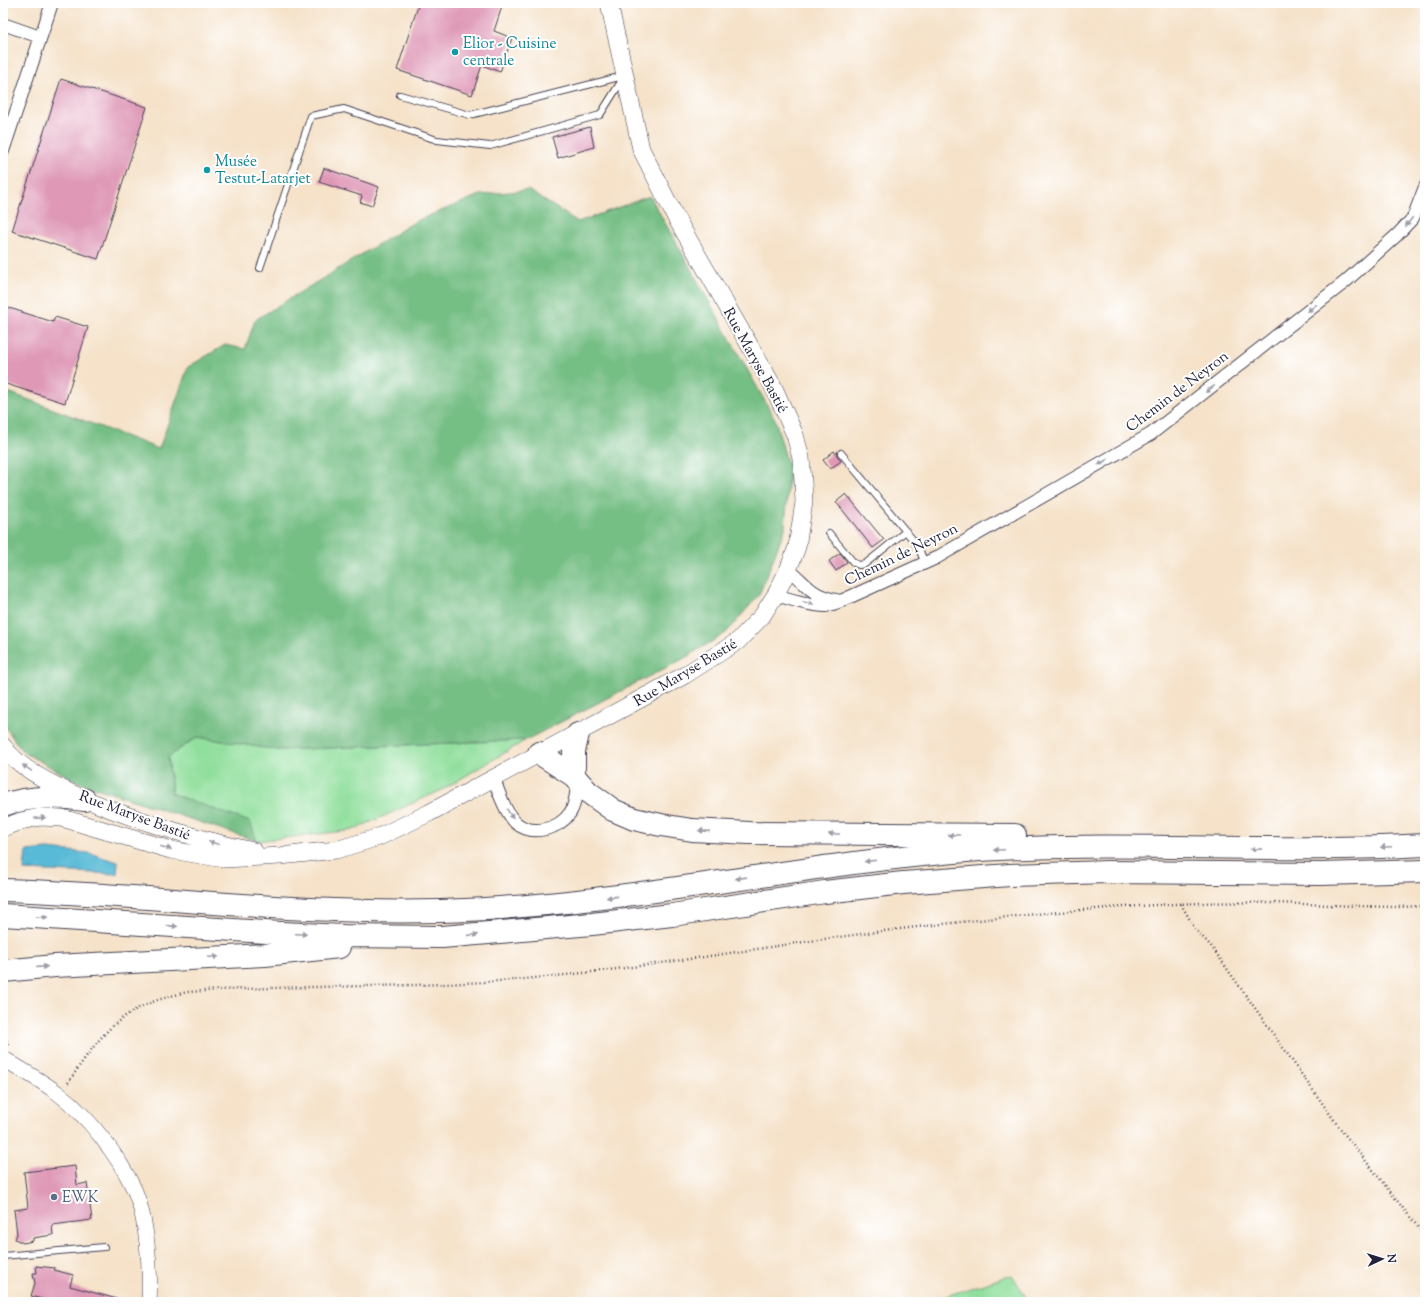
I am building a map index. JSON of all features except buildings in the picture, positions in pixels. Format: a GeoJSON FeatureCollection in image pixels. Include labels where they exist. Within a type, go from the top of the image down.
{"type":"FeatureCollection","features":[{"type":"Feature","properties":{"kind":"highway"},"geometry":{"type":"LineString","coordinates":[[576,778],[574,751],[578,734]]}},
{"type":"Feature","properties":{"kind":"highway"},"geometry":{"type":"LineString","coordinates":[[539,752],[576,778],[600,802],[623,815],[646,822],[692,830],[749,833],[1133,836],[1150,848]]}},
{"type":"Feature","properties":{"kind":"highway"},"geometry":{"type":"LineString","coordinates":[[3,805],[19,800],[48,796],[86,800]]}},
{"type":"Feature","properties":{"kind":"highway"},"geometry":{"type":"LineString","coordinates":[[3,890],[338,911],[441,911],[511,907],[658,892],[832,866],[914,856],[1030,848],[1314,850],[1425,845]]}},
{"type":"Feature","properties":{"kind":"highway"},"geometry":{"type":"LineString","coordinates":[[3,971],[55,966],[265,954],[592,924],[672,915],[833,891],[903,883],[1010,875],[1108,872],[1321,874],[1425,871]]}},
{"type":"Feature","properties":{"kind":"highway"},"geometry":{"type":"LineString","coordinates":[[3,915],[281,933],[344,936],[442,937]]}},
{"type":"Feature","properties":{"kind":"main road","name":"Rue Maryse Bastié"},"geometry":{"type":"LineString","coordinates":[[3,828],[21,821],[40,817],[62,818],[171,850],[224,859],[280,856],[336,850],[379,837],[396,830],[494,779],[539,752],[578,734],[685,675],[733,645],[762,616],[776,594],[797,547],[804,502],[801,458],[795,435],[773,386],[675,216],[641,149],[609,3]]}},
{"type":"Feature","properties":{"kind":"main road","name":"Rue Maryse Bastié"},"geometry":{"type":"LineString","coordinates":[[3,746],[7,752],[28,770],[86,800],[205,840],[280,856]]}},
{"type":"Feature","properties":{"kind":"street"},"geometry":{"type":"LineString","coordinates":[[3,151],[52,3]]}},
{"type":"Feature","properties":{"kind":"street"},"geometry":{"type":"LineString","coordinates":[[3,24],[40,37]]}},
{"type":"Feature","properties":{"kind":"street","name":"Chemin de Neyron"},"geometry":{"type":"LineString","coordinates":[[776,594],[783,598],[826,606],[841,601],[925,564],[1157,430],[1345,282],[1397,235],[1413,218],[1425,187]]}},
{"type":"Feature","properties":{"kind":"street","name":"Chemin de Neyron"},"geometry":{"type":"LineString","coordinates":[[788,570],[795,574],[812,591],[826,598],[841,601]]}},
{"type":"Feature","properties":{"kind":"street"},"geometry":{"type":"LineString","coordinates":[[494,779],[515,822],[529,830],[544,830],[558,825],[571,813],[576,778]]}},
{"type":"Feature","properties":{"kind":"street"},"geometry":{"type":"LineString","coordinates":[[6,1061],[35,1076],[81,1113],[100,1137],[133,1188],[140,1205],[147,1245],[149,1302]]}},
{"type":"Feature","properties":{"kind":"lane"},"geometry":{"type":"LineString","coordinates":[[400,95],[470,115],[625,75]]}},
{"type":"Feature","properties":{"kind":"lane"},"geometry":{"type":"LineString","coordinates":[[260,268],[311,116],[344,109],[437,140],[490,146],[600,115],[625,75]]}},
{"type":"Feature","properties":{"kind":"lane"},"geometry":{"type":"LineString","coordinates":[[841,453],[918,546],[925,564]]}},
{"type":"Feature","properties":{"kind":"lane"},"geometry":{"type":"LineString","coordinates":[[829,533],[854,563],[859,565],[865,564],[906,531]]}},
{"type":"Feature","properties":{"kind":"lane"},"geometry":{"type":"LineString","coordinates":[[3,1256],[104,1247]]}},
{"type":"Feature","properties":{"kind":"path"},"geometry":{"type":"LineString","coordinates":[[60,1095],[92,1047],[117,1022],[140,1006],[153,1000],[188,992],[413,985],[523,979],[592,972],[913,928],[1031,915],[1181,904],[1206,903],[1397,907],[1425,906]]}},
{"type":"Feature","properties":{"kind":"path"},"geometry":{"type":"LineString","coordinates":[[1181,904],[1196,928],[1211,946],[1339,1127],[1425,1236]]}},
{"type":"Feature","properties":{"kind":"green space"},"geometry":{"type":"Polygon","coordinates":[[[528,190],[578,222],[650,196],[775,419],[789,469],[785,529],[759,595],[726,633],[683,659],[526,740],[278,750],[197,737],[168,757],[172,794],[250,822],[257,841],[78,782],[23,752],[3,724],[3,390],[159,449],[188,367],[225,345],[245,349],[255,320],[416,221],[480,195],[528,190]]]}},
{"type":"Feature","properties":{"kind":"green space"},"geometry":{"type":"Polygon","coordinates":[[[197,737],[278,750],[526,740],[442,790],[353,830],[257,841],[249,822],[172,794],[168,757],[197,737]]]}},
{"type":"Feature","properties":{"kind":"green space"},"geometry":{"type":"Polygon","coordinates":[[[1012,1275],[1029,1302],[927,1302],[1012,1275]]]}},
{"type":"Feature","properties":{"kind":"water"},"geometry":{"type":"Polygon","coordinates":[[[48,849],[89,853],[118,862],[117,874],[24,870],[26,851],[48,849]]]}},
{"type":"Feature","properties":{"kind":"place","name":"Elior - Cuisine centrale"},"geometry":{"type":"Point","coordinates":[455,52]}},
{"type":"Feature","properties":{"kind":"place","name":"Musée Testut-Latarjet"},"geometry":{"type":"Point","coordinates":[207,170]}},
{"type":"Feature","properties":{"kind":"place","name":"EWK"},"geometry":{"type":"Point","coordinates":[54,1197]}}]}
